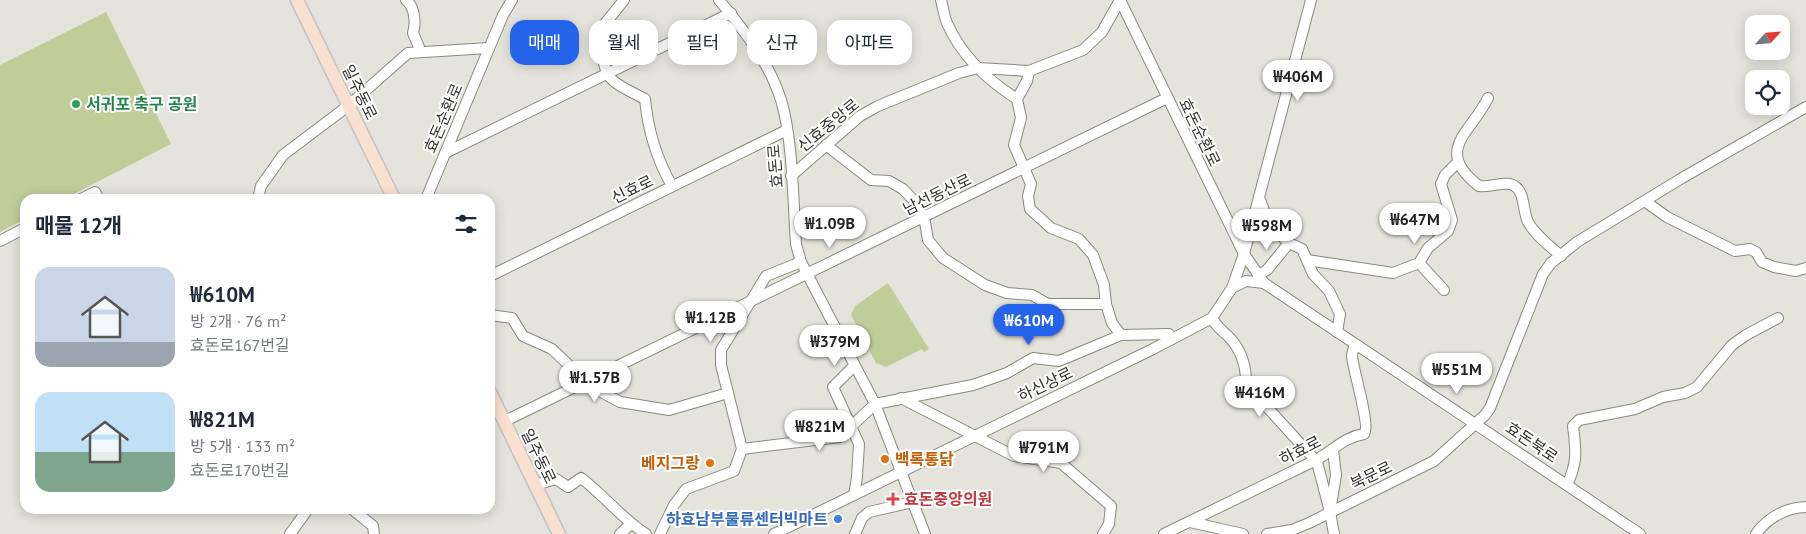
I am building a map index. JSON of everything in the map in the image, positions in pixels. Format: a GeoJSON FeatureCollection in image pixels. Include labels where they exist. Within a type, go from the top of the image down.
{"type":"FeatureCollection","features":[{"type":"Feature","properties":{"kind":"main road","name":"일주동로"},"geometry":{"type":"LineString","coordinates":[[297,0],[392,194]]}},
{"type":"Feature","properties":{"kind":"main road","name":"일주동로"},"geometry":{"type":"LineString","coordinates":[[495,402],[559,534]]}},
{"type":"Feature","properties":{"kind":"street"},"geometry":{"type":"LineString","coordinates":[[406,0],[410,3],[416,23],[413,33],[421,52]]}},
{"type":"Feature","properties":{"kind":"street","name":"효돈순환로"},"geometry":{"type":"LineString","coordinates":[[428,194],[502,15],[512,0]]}},
{"type":"Feature","properties":{"kind":"street"},"geometry":{"type":"LineString","coordinates":[[624,0],[600,31],[606,74],[612,82],[645,99],[653,144],[660,165],[672,186]]}},
{"type":"Feature","properties":{"kind":"street"},"geometry":{"type":"LineString","coordinates":[[941,0],[946,22],[960,46],[978,68],[1017,99],[1021,118],[1014,145],[1031,184],[1028,196],[1030,209],[1051,228],[1079,239],[1093,255],[1104,285],[1106,304],[1112,323],[1121,335]]}},
{"type":"Feature","properties":{"kind":"street","name":"효돈순환로"},"geometry":{"type":"LineString","coordinates":[[1120,0],[1244,254],[1261,279]]}},
{"type":"Feature","properties":{"kind":"street","name":"신효중앙로"},"geometry":{"type":"LineString","coordinates":[[791,176],[860,116],[878,106],[939,80],[978,68],[1029,71],[1083,50],[1094,42],[1112,17],[1120,0]]}},
{"type":"Feature","properties":{"kind":"street","name":"하신상로"},"geometry":{"type":"LineString","coordinates":[[774,534],[1212,318],[1232,288],[1244,254],[1311,0]]}},
{"type":"Feature","properties":{"kind":"street","name":"효돈로"},"geometry":{"type":"LineString","coordinates":[[723,1],[766,62],[781,100],[787,130],[796,244],[801,262],[875,404],[924,534]]}},
{"type":"Feature","properties":{"kind":"street"},"geometry":{"type":"LineString","coordinates":[[445,153],[730,13]]}},
{"type":"Feature","properties":{"kind":"street"},"geometry":{"type":"LineString","coordinates":[[260,194],[262,186],[283,155],[348,106],[408,53],[489,48]]}},
{"type":"Feature","properties":{"kind":"street"},"geometry":{"type":"LineString","coordinates":[[1017,99],[1027,81],[1029,71]]}},
{"type":"Feature","properties":{"kind":"street","name":"남선동산로"},"geometry":{"type":"LineString","coordinates":[[504,421],[748,304],[1167,98]]}},
{"type":"Feature","properties":{"kind":"street"},"geometry":{"type":"LineString","coordinates":[[1488,98],[1480,115],[1462,134],[1457,152],[1458,162],[1469,178],[1479,186],[1510,184],[1516,187],[1521,194],[1527,221],[1535,233],[1561,256]]}},
{"type":"Feature","properties":{"kind":"street","name":"북문로"},"geometry":{"type":"LineString","coordinates":[[1267,534],[1292,530],[1434,461],[1490,408],[1543,274],[1551,263],[1577,242],[1646,202],[1682,178],[1806,107]]}},
{"type":"Feature","properties":{"kind":"street","name":"신효로"},"geometry":{"type":"LineString","coordinates":[[495,274],[787,130]]}},
{"type":"Feature","properties":{"kind":"street"},"geometry":{"type":"LineString","coordinates":[[826,145],[870,180],[889,181],[903,189],[916,204],[923,217],[928,240],[943,258],[985,285],[1007,293],[1032,296],[1048,304],[1106,304]]}},
{"type":"Feature","properties":{"kind":"street"},"geometry":{"type":"LineString","coordinates":[[1307,260],[1363,270],[1393,273],[1419,263],[1428,248],[1448,231],[1452,220],[1451,211],[1441,184],[1445,175],[1458,162]]}},
{"type":"Feature","properties":{"kind":"street"},"geometry":{"type":"LineString","coordinates":[[1259,197],[1269,224],[1289,243],[1302,249],[1313,274],[1329,291],[1340,314],[1338,332]]}},
{"type":"Feature","properties":{"kind":"street"},"geometry":{"type":"LineString","coordinates":[[1646,202],[1668,217],[1734,252],[1750,249],[1756,252],[1762,262],[1774,267],[1796,271],[1806,268]]}},
{"type":"Feature","properties":{"kind":"street"},"geometry":{"type":"LineString","coordinates":[[0,241],[20,231]]}},
{"type":"Feature","properties":{"kind":"street"},"geometry":{"type":"LineString","coordinates":[[1232,288],[1246,281],[1261,279],[1289,243]]}},
{"type":"Feature","properties":{"kind":"street"},"geometry":{"type":"LineString","coordinates":[[660,534],[674,505],[686,489],[734,471],[742,449],[721,365],[721,350],[766,276],[801,262]]}},
{"type":"Feature","properties":{"kind":"street"},"geometry":{"type":"LineString","coordinates":[[1419,263],[1444,290]]}},
{"type":"Feature","properties":{"kind":"street","name":"효돈북로"},"geometry":{"type":"LineString","coordinates":[[1261,279],[1640,534]]}},
{"type":"Feature","properties":{"kind":"street"},"geometry":{"type":"LineString","coordinates":[[495,316],[512,318],[523,336],[552,349],[586,381],[620,402],[669,410],[728,393]]}},
{"type":"Feature","properties":{"kind":"street"},"geometry":{"type":"LineString","coordinates":[[1212,318],[1215,325],[1228,336],[1239,352],[1246,376],[1246,388],[1267,407],[1316,460],[1330,512],[1332,532]]}},
{"type":"Feature","properties":{"kind":"street"},"geometry":{"type":"LineString","coordinates":[[1567,485],[1575,468],[1577,451],[1573,426],[1579,420],[1635,409],[1663,397],[1685,393],[1697,387],[1732,345],[1746,335],[1778,318]]}},
{"type":"Feature","properties":{"kind":"street"},"geometry":{"type":"LineString","coordinates":[[742,449],[840,437],[875,404],[973,385],[1007,373],[1033,358],[1059,361],[1121,335],[1169,334],[1172,339]]}},
{"type":"Feature","properties":{"kind":"street","name":"하효로"},"geometry":{"type":"LineString","coordinates":[[1164,534],[1316,460],[1333,450],[1346,438],[1364,434],[1367,431],[1352,354],[1355,344]]}},
{"type":"Feature","properties":{"kind":"street"},"geometry":{"type":"LineString","coordinates":[[854,366],[834,387],[858,444],[857,476],[854,495]]}},
{"type":"Feature","properties":{"kind":"street"},"geometry":{"type":"LineString","coordinates":[[901,398],[1014,456],[1062,463],[1111,506],[1109,524],[1103,534]]}},
{"type":"Feature","properties":{"kind":"street"},"geometry":{"type":"LineString","coordinates":[[1330,512],[1336,475],[1333,450]]}},
{"type":"Feature","properties":{"kind":"street"},"geometry":{"type":"LineString","coordinates":[[535,485],[556,479],[568,487],[581,478],[604,495],[631,524],[646,534]]}},
{"type":"Feature","properties":{"kind":"street"},"geometry":{"type":"LineString","coordinates":[[855,534],[862,518],[869,512],[913,502]]}},
{"type":"Feature","properties":{"kind":"street"},"geometry":{"type":"LineString","coordinates":[[1756,534],[1763,524],[1793,507],[1806,507]]}},
{"type":"Feature","properties":{"kind":"street"},"geometry":{"type":"LineString","coordinates":[[290,534],[304,514]]}},
{"type":"Feature","properties":{"kind":"street"},"geometry":{"type":"LineString","coordinates":[[358,514],[373,526],[374,534]]}},
{"type":"Feature","properties":{"kind":"street"},"geometry":{"type":"LineString","coordinates":[[1190,522],[1244,534]]}},
{"type":"Feature","properties":{"kind":"street"},"geometry":{"type":"LineString","coordinates":[[620,534],[631,524]]}},
{"type":"Feature","properties":{"kind":"green space","name":"서귀포 축구 공원"},"geometry":{"type":"Polygon","coordinates":[[[106,12],[171,144],[74,194],[20,194],[20,222],[0,232],[0,65],[106,12]]]}},
{"type":"Feature","properties":{"kind":"green space"},"geometry":{"type":"Polygon","coordinates":[[[888,283],[929,349],[924,352],[922,349],[886,367],[876,363],[851,315],[855,306],[888,283]]]}},
{"type":"Feature","properties":{"kind":"place","name":"서귀포 축구 공원"},"geometry":{"type":"Point","coordinates":[76,104]}},
{"type":"Feature","properties":{"kind":"place","name":"백록통닭"},"geometry":{"type":"Point","coordinates":[885,459]}},
{"type":"Feature","properties":{"kind":"place","name":"베지그랑"},"geometry":{"type":"Point","coordinates":[710,463]}},
{"type":"Feature","properties":{"kind":"place","name":"효돈중앙의원"},"geometry":{"type":"Point","coordinates":[893,499]}},
{"type":"Feature","properties":{"kind":"place","name":"하효남부물류센터빅마트"},"geometry":{"type":"Point","coordinates":[838,519]}}]}
